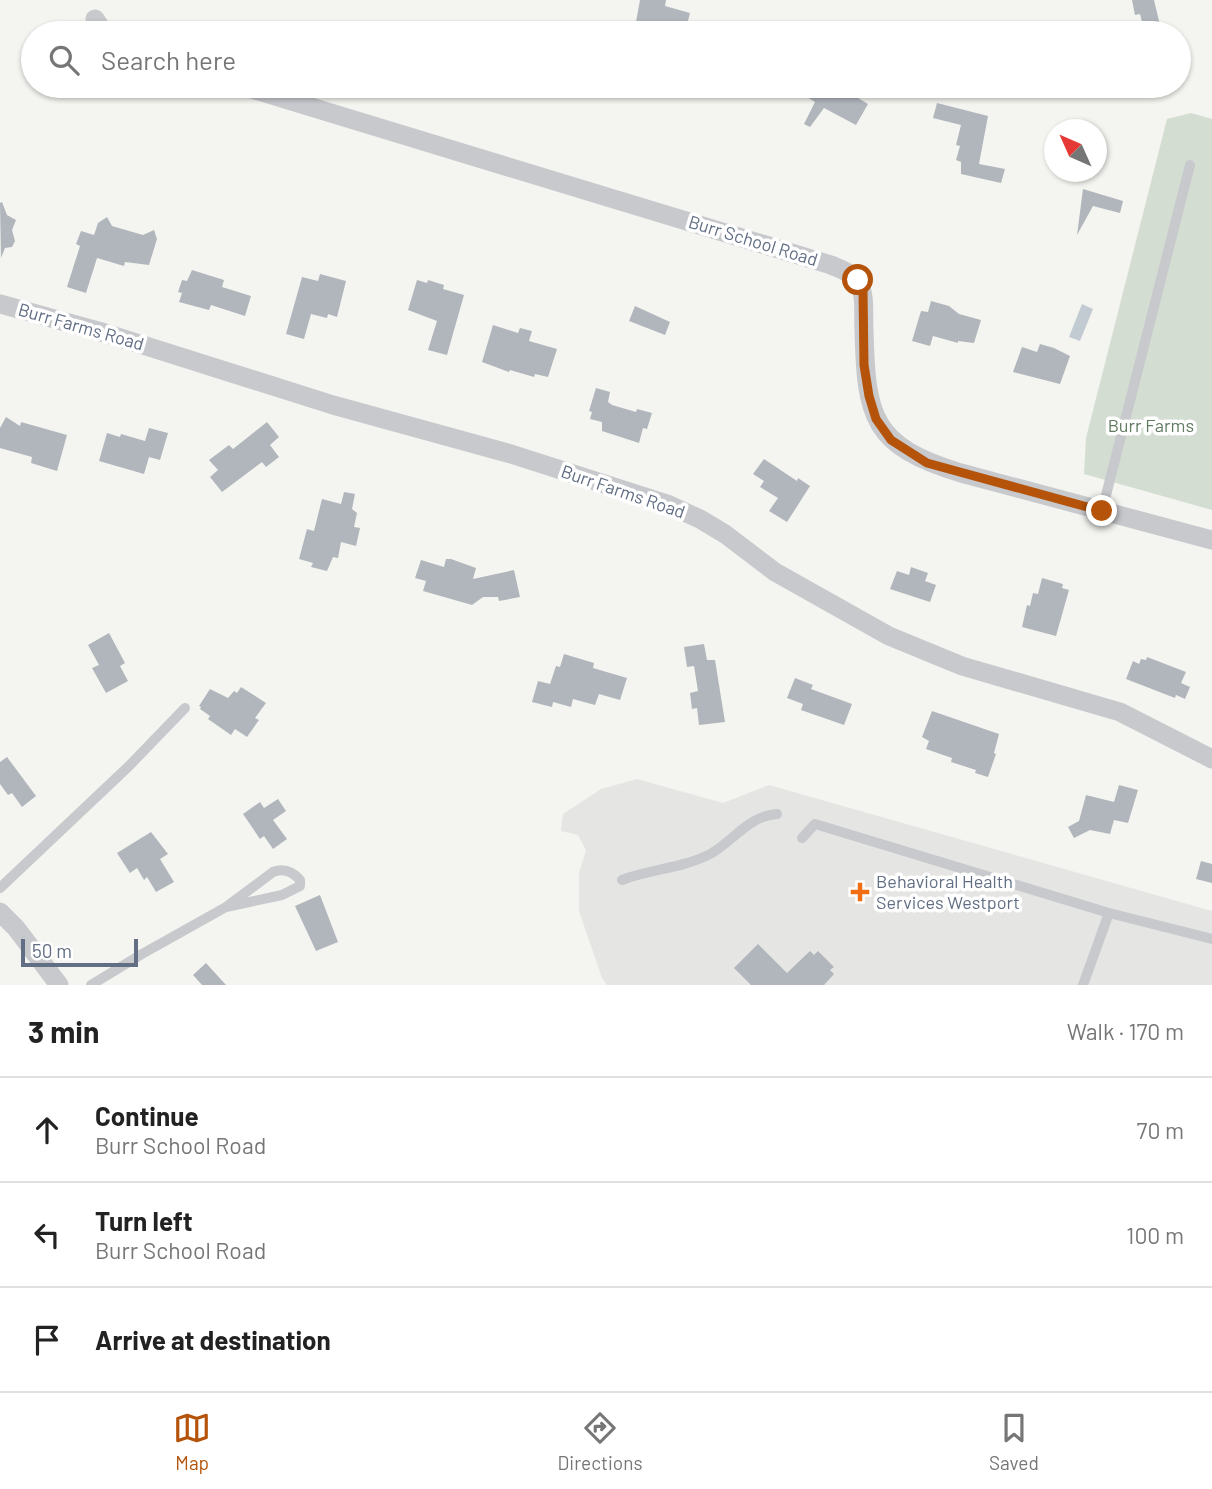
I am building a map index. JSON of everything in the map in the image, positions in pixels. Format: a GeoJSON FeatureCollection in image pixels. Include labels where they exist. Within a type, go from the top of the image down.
{"type":"FeatureCollection","features":[{"type":"Feature","properties":{"kind":"street","name":"Burr School Road"},"geometry":{"type":"LineString","coordinates":[[281,98],[831,265],[852,275],[858,280],[863,291],[864,365],[869,396],[876,419],[891,440],[927,463],[1212,541]]}},
{"type":"Feature","properties":{"kind":"street","name":"Burr Farms Road"},"geometry":{"type":"LineString","coordinates":[[0,304],[105,333],[332,405],[511,454],[667,504],[717,528],[775,572],[889,636],[962,666],[1120,712],[1212,759]]}},
{"type":"Feature","properties":{"kind":"street"},"geometry":{"type":"LineString","coordinates":[[0,912],[23,937],[59,985]]}},
{"type":"Feature","properties":{"kind":"lane"},"geometry":{"type":"LineString","coordinates":[[1102,511],[1190,165]]}},
{"type":"Feature","properties":{"kind":"lane"},"geometry":{"type":"LineString","coordinates":[[0,888],[186,708]]}},
{"type":"Feature","properties":{"kind":"lane"},"geometry":{"type":"LineString","coordinates":[[622,880],[693,861],[725,844],[752,820],[777,814]]}},
{"type":"Feature","properties":{"kind":"lane"},"geometry":{"type":"LineString","coordinates":[[802,838],[815,824],[1109,913],[1212,939]]}},
{"type":"Feature","properties":{"kind":"lane"},"geometry":{"type":"LineString","coordinates":[[91,985],[226,907],[280,869],[288,871],[300,880],[300,886],[282,895],[226,907]]}},
{"type":"Feature","properties":{"kind":"lane"},"geometry":{"type":"LineString","coordinates":[[1083,985],[1109,913]]}},
{"type":"Feature","properties":{"kind":"shaded area"},"geometry":{"type":"Polygon","coordinates":[[[1082,304],[1093,309],[1080,341],[1069,337],[1082,304]]]}},
{"type":"Feature","properties":{"kind":"shaded area","name":"Behavioral Health Services Westport"},"geometry":{"type":"Polygon","coordinates":[[[637,779],[723,803],[769,785],[1212,911],[1212,985],[607,985],[602,978],[579,911],[579,873],[586,850],[578,835],[561,831],[563,814],[601,789],[637,779]]]}},
{"type":"Feature","properties":{"kind":"green space","name":"Burr Farms"},"geometry":{"type":"Polygon","coordinates":[[[1191,113],[1212,119],[1212,510],[1084,474],[1086,438],[1167,119],[1191,113]]]}},
{"type":"Feature","properties":{"kind":"building"},"geometry":{"type":"Polygon","coordinates":[[[640,0],[666,0],[665,6],[690,13],[688,21],[636,21],[640,0]]]}},
{"type":"Feature","properties":{"kind":"building"},"geometry":{"type":"Polygon","coordinates":[[[1132,0],[1154,0],[1159,21],[1142,21],[1140,14],[1135,15],[1132,0]]]}},
{"type":"Feature","properties":{"kind":"building"},"geometry":{"type":"Polygon","coordinates":[[[808,98],[858,98],[868,104],[856,125],[824,108],[810,127],[804,124],[815,102],[808,98]]]}},
{"type":"Feature","properties":{"kind":"building"},"geometry":{"type":"Polygon","coordinates":[[[937,103],[988,116],[979,164],[1005,169],[1001,183],[961,174],[961,162],[956,160],[960,146],[956,145],[961,125],[933,118],[937,103]]]}},
{"type":"Feature","properties":{"kind":"building"},"geometry":{"type":"Polygon","coordinates":[[[1083,189],[1123,201],[1120,213],[1093,206],[1077,235],[1083,189]]]}},
{"type":"Feature","properties":{"kind":"building"},"geometry":{"type":"Polygon","coordinates":[[[2,202],[7,215],[16,220],[12,230],[15,241],[12,247],[5,248],[1,258],[0,203],[2,202]]]}},
{"type":"Feature","properties":{"kind":"building"},"geometry":{"type":"Polygon","coordinates":[[[107,217],[112,226],[143,235],[154,230],[157,239],[149,265],[125,262],[124,266],[97,258],[86,293],[67,287],[80,246],[76,244],[81,231],[94,235],[98,223],[107,217]]]}},
{"type":"Feature","properties":{"kind":"building"},"geometry":{"type":"Polygon","coordinates":[[[192,270],[224,280],[222,287],[251,296],[245,316],[211,305],[209,310],[179,302],[182,293],[178,292],[182,280],[187,281],[192,270]]]}},
{"type":"Feature","properties":{"kind":"building"},"geometry":{"type":"Polygon","coordinates":[[[320,274],[346,281],[337,317],[328,314],[327,318],[311,314],[304,339],[286,334],[302,277],[318,281],[320,274]]]}},
{"type":"Feature","properties":{"kind":"building"},"geometry":{"type":"Polygon","coordinates":[[[417,280],[444,285],[443,289],[464,295],[447,355],[428,350],[437,321],[408,310],[417,280]]]}},
{"type":"Feature","properties":{"kind":"building"},"geometry":{"type":"Polygon","coordinates":[[[931,301],[949,306],[959,314],[981,320],[974,343],[958,343],[933,336],[930,346],[912,341],[921,311],[928,312],[931,301]]]}},
{"type":"Feature","properties":{"kind":"building"},"geometry":{"type":"Polygon","coordinates":[[[635,306],[670,322],[665,335],[629,321],[635,306]]]}},
{"type":"Feature","properties":{"kind":"building"},"geometry":{"type":"Polygon","coordinates":[[[493,325],[518,333],[520,328],[532,331],[529,341],[557,349],[548,377],[535,374],[534,377],[510,370],[509,372],[482,362],[493,325]]]}},
{"type":"Feature","properties":{"kind":"building"},"geometry":{"type":"Polygon","coordinates":[[[1040,344],[1070,356],[1060,384],[1013,372],[1022,347],[1037,352],[1040,344]]]}},
{"type":"Feature","properties":{"kind":"building"},"geometry":{"type":"Polygon","coordinates":[[[596,388],[610,392],[608,402],[612,405],[636,412],[637,409],[652,413],[647,429],[643,428],[639,443],[602,431],[602,422],[590,419],[592,412],[589,411],[596,388]]]}},
{"type":"Feature","properties":{"kind":"building"},"geometry":{"type":"Polygon","coordinates":[[[6,417],[20,426],[21,422],[67,435],[57,471],[31,463],[32,457],[0,448],[0,428],[6,417]]]}},
{"type":"Feature","properties":{"kind":"building"},"geometry":{"type":"Polygon","coordinates":[[[267,422],[279,437],[270,445],[279,457],[266,467],[262,462],[222,492],[210,477],[218,470],[209,460],[229,445],[233,449],[267,422]]]}},
{"type":"Feature","properties":{"kind":"building"},"geometry":{"type":"Polygon","coordinates":[[[149,428],[168,433],[160,460],[149,457],[144,474],[99,461],[107,433],[145,441],[149,428]]]}},
{"type":"Feature","properties":{"kind":"building"},"geometry":{"type":"Polygon","coordinates":[[[764,459],[797,481],[798,478],[810,486],[787,522],[769,511],[778,498],[760,487],[764,481],[753,474],[764,459]]]}},
{"type":"Feature","properties":{"kind":"building"},"geometry":{"type":"Polygon","coordinates":[[[344,492],[355,494],[352,509],[357,513],[354,527],[360,528],[356,546],[341,542],[338,558],[333,557],[327,571],[311,567],[313,563],[299,559],[307,529],[314,531],[322,499],[341,504],[344,492]]]}},
{"type":"Feature","properties":{"kind":"building"},"geometry":{"type":"Polygon","coordinates":[[[446,559],[476,568],[473,579],[514,570],[520,597],[499,601],[498,597],[483,597],[472,605],[423,591],[426,581],[415,578],[421,560],[444,567],[446,559]]]}},
{"type":"Feature","properties":{"kind":"building"},"geometry":{"type":"Polygon","coordinates":[[[911,567],[928,573],[925,581],[936,585],[930,602],[890,589],[897,571],[909,575],[911,567]]]}},
{"type":"Feature","properties":{"kind":"building"},"geometry":{"type":"Polygon","coordinates":[[[1042,578],[1063,584],[1062,588],[1069,590],[1056,636],[1022,627],[1027,605],[1030,606],[1033,593],[1038,594],[1042,578]]]}},
{"type":"Feature","properties":{"kind":"building"},"geometry":{"type":"Polygon","coordinates":[[[109,633],[125,663],[120,666],[128,681],[106,693],[92,668],[99,665],[88,645],[109,633]]]}},
{"type":"Feature","properties":{"kind":"building"},"geometry":{"type":"Polygon","coordinates":[[[704,644],[707,660],[715,660],[725,722],[699,725],[697,708],[692,709],[690,693],[698,691],[694,666],[687,667],[684,647],[704,644]]]}},
{"type":"Feature","properties":{"kind":"building"},"geometry":{"type":"Polygon","coordinates":[[[564,654],[594,663],[593,668],[627,678],[620,700],[599,694],[595,705],[573,699],[571,707],[553,702],[552,707],[532,702],[538,681],[550,684],[556,666],[560,667],[564,654]]]}},
{"type":"Feature","properties":{"kind":"building"},"geometry":{"type":"Polygon","coordinates":[[[1147,657],[1186,672],[1181,683],[1190,687],[1185,699],[1176,695],[1175,698],[1126,679],[1133,661],[1139,664],[1141,659],[1146,660],[1147,657]]]}},
{"type":"Feature","properties":{"kind":"building"},"geometry":{"type":"Polygon","coordinates":[[[795,678],[813,685],[811,689],[852,704],[844,725],[801,710],[803,704],[787,698],[795,678]]]}},
{"type":"Feature","properties":{"kind":"building"},"geometry":{"type":"Polygon","coordinates":[[[241,687],[266,703],[255,718],[259,720],[247,737],[235,729],[231,735],[208,719],[210,716],[199,706],[210,689],[228,698],[241,687]]]}},
{"type":"Feature","properties":{"kind":"building"},"geometry":{"type":"Polygon","coordinates":[[[932,711],[999,734],[988,777],[951,762],[952,758],[926,749],[929,741],[922,737],[932,711]]]}},
{"type":"Feature","properties":{"kind":"building"},"geometry":{"type":"Polygon","coordinates":[[[7,757],[36,796],[22,807],[12,793],[8,795],[0,784],[0,762],[7,757]]]}},
{"type":"Feature","properties":{"kind":"building"},"geometry":{"type":"Polygon","coordinates":[[[1119,785],[1138,790],[1128,823],[1114,820],[1110,834],[1090,830],[1074,838],[1068,827],[1079,821],[1086,795],[1114,802],[1119,785]]]}},
{"type":"Feature","properties":{"kind":"building"},"geometry":{"type":"Polygon","coordinates":[[[278,799],[286,811],[273,820],[287,839],[273,849],[264,836],[260,839],[243,814],[260,802],[264,808],[278,799]]]}},
{"type":"Feature","properties":{"kind":"building"},"geometry":{"type":"Polygon","coordinates":[[[151,832],[168,854],[160,859],[174,882],[156,892],[147,877],[144,880],[137,868],[130,873],[117,853],[151,832]]]}},
{"type":"Feature","properties":{"kind":"building"},"geometry":{"type":"Polygon","coordinates":[[[1201,861],[1212,864],[1212,883],[1196,879],[1201,861]]]}},
{"type":"Feature","properties":{"kind":"building"},"geometry":{"type":"Polygon","coordinates":[[[320,895],[338,942],[316,951],[295,906],[320,895]]]}},
{"type":"Feature","properties":{"kind":"building"},"geometry":{"type":"Polygon","coordinates":[[[758,944],[787,973],[810,951],[814,955],[818,951],[834,967],[830,970],[834,974],[824,985],[751,985],[734,968],[758,944]]]}},
{"type":"Feature","properties":{"kind":"building"},"geometry":{"type":"Polygon","coordinates":[[[206,963],[226,985],[202,985],[193,975],[206,963]]]}},
{"type":"Feature","properties":{"kind":"place","name":"Behavioral Health Services Westport"},"geometry":{"type":"Point","coordinates":[860,892]}},
{"type":"Feature","properties":{"kind":"route"},"geometry":{"type":"LineString","coordinates":[[858,280],[863,291],[864,365],[869,396],[876,419],[891,440],[927,463],[1102,511]]}}]}
